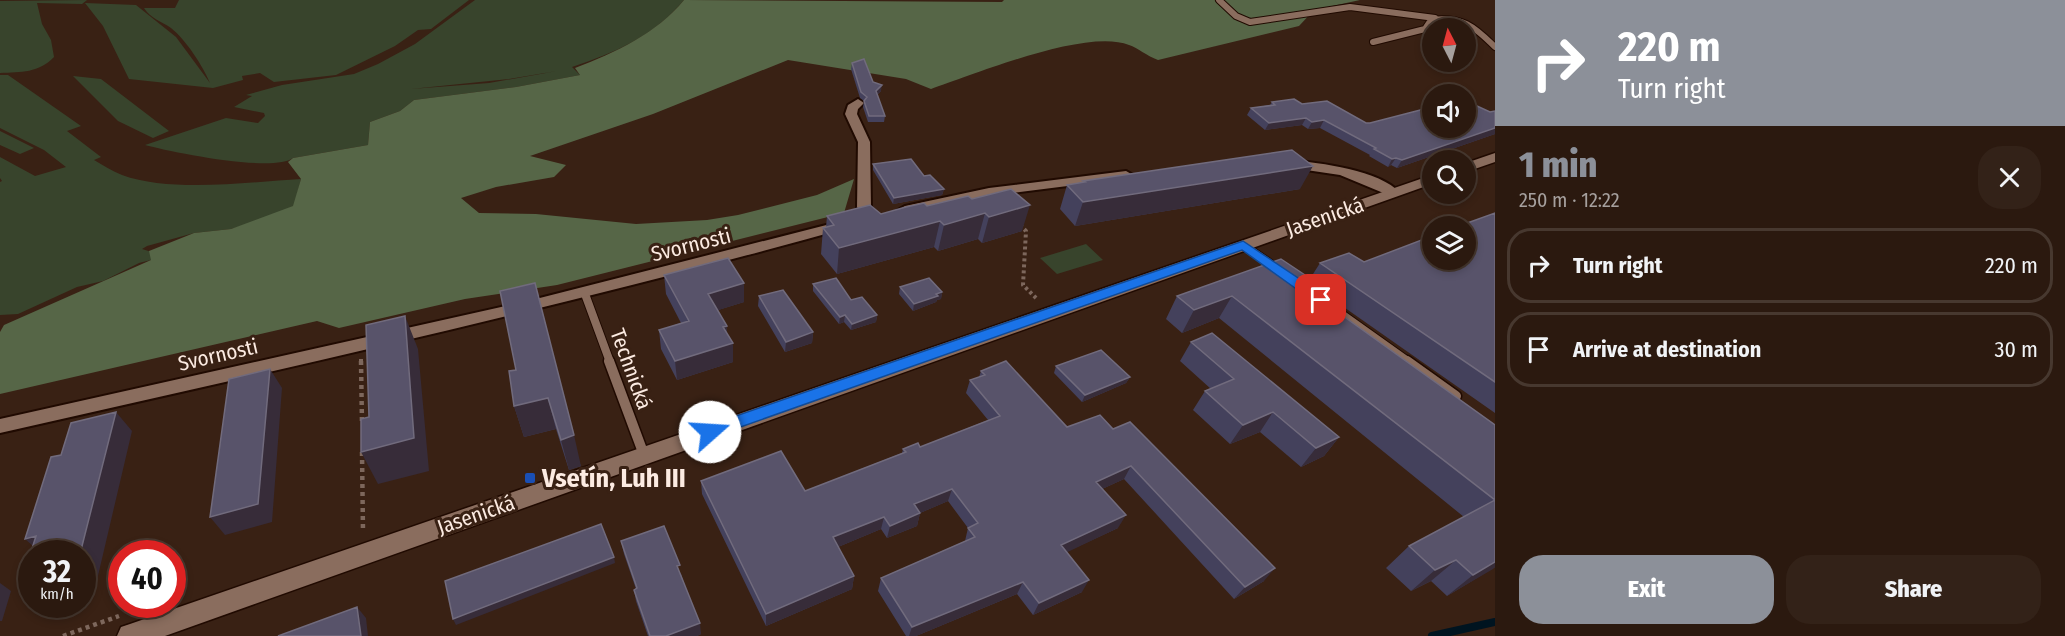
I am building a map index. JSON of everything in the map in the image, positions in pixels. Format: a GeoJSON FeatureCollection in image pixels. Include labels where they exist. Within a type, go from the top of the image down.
{"type":"FeatureCollection","features":[{"type":"Feature","properties":{"kind":"street"},"geometry":{"type":"LineString","coordinates":[[858,103],[852,108],[851,114],[864,142],[864,207],[870,217]]}},
{"type":"Feature","properties":{"kind":"street"},"geometry":{"type":"LineString","coordinates":[[1476,164],[1495,157]]}},
{"type":"Feature","properties":{"kind":"street"},"geometry":{"type":"LineString","coordinates":[[1272,162],[1343,170],[1393,193]]}},
{"type":"Feature","properties":{"kind":"street","name":"Svornosti"},"geometry":{"type":"LineString","coordinates":[[0,426],[585,294],[724,259],[870,217],[989,192],[1141,173]]}},
{"type":"Feature","properties":{"kind":"street","name":"Jasenická"},"geometry":{"type":"LineString","coordinates":[[130,636],[1422,183]]}},
{"type":"Feature","properties":{"kind":"lane"},"geometry":{"type":"LineString","coordinates":[[1219,0],[1236,16],[1250,22],[1350,7],[1435,18]]}},
{"type":"Feature","properties":{"kind":"lane"},"geometry":{"type":"LineString","coordinates":[[1476,28],[1495,46]]}},
{"type":"Feature","properties":{"kind":"lane"},"geometry":{"type":"LineString","coordinates":[[1373,42],[1422,30]]}},
{"type":"Feature","properties":{"kind":"lane"},"geometry":{"type":"LineString","coordinates":[[1243,245],[1466,404]]}},
{"type":"Feature","properties":{"kind":"lane","name":"Technická"},"geometry":{"type":"LineString","coordinates":[[585,294],[644,455]]}},
{"type":"Feature","properties":{"kind":"path"},"geometry":{"type":"LineString","coordinates":[[1013,218],[1026,231],[1023,285],[1038,300]]}},
{"type":"Feature","properties":{"kind":"path"},"geometry":{"type":"LineString","coordinates":[[361,352],[362,431]]}},
{"type":"Feature","properties":{"kind":"path"},"geometry":{"type":"LineString","coordinates":[[362,442],[363,532]]}},
{"type":"Feature","properties":{"kind":"path"},"geometry":{"type":"LineString","coordinates":[[63,636],[115,618]]}},
{"type":"Feature","properties":{"kind":"green space"},"geometry":{"type":"Polygon","coordinates":[[[87,0],[82,4],[37,3],[42,24],[51,40],[54,57],[36,69],[0,73],[0,1],[87,0]]]}},
{"type":"Feature","properties":{"kind":"green space"},"geometry":{"type":"Polygon","coordinates":[[[179,0],[469,0],[431,29],[418,30],[395,46],[336,75],[274,82],[260,73],[242,76],[243,80],[213,88],[129,79],[103,26],[85,3],[136,5],[176,37],[210,83],[199,61],[182,39],[144,8],[175,8],[179,0]]]}},
{"type":"Feature","properties":{"kind":"green space"},"geometry":{"type":"Polygon","coordinates":[[[475,0],[684,0],[647,33],[604,56],[572,67],[580,75],[516,87],[414,100],[400,111],[370,122],[368,145],[282,162],[265,163],[221,160],[145,145],[226,118],[258,123],[265,116],[264,113],[234,107],[252,96],[246,95],[282,85],[354,74],[415,44],[475,0]],[[557,71],[509,79],[411,89],[489,83],[557,71]]]}},
{"type":"Feature","properties":{"kind":"green space"},"geometry":{"type":"Polygon","coordinates":[[[684,0],[1002,2],[1004,0],[1360,0],[1314,10],[1299,26],[1158,60],[1129,45],[1110,41],[1086,43],[1059,47],[1031,55],[931,89],[906,79],[788,60],[653,114],[530,156],[566,165],[554,177],[496,187],[461,198],[479,213],[536,214],[636,224],[707,220],[738,215],[817,195],[854,179],[844,213],[557,285],[465,299],[339,328],[317,321],[0,394],[0,332],[4,325],[151,260],[149,251],[194,233],[231,229],[293,206],[301,179],[288,162],[293,158],[368,145],[370,122],[400,111],[414,100],[516,87],[580,75],[575,68],[634,41],[661,23],[684,0]]]}},
{"type":"Feature","properties":{"kind":"green space"},"geometry":{"type":"Polygon","coordinates":[[[0,75],[8,75],[81,126],[67,131],[101,157],[94,160],[118,173],[163,184],[186,185],[301,179],[294,206],[265,219],[231,229],[194,233],[147,246],[142,249],[155,253],[151,260],[139,263],[103,281],[77,287],[18,314],[0,315],[0,182],[2,181],[0,157],[35,176],[66,167],[44,150],[0,128],[0,75]]]}},
{"type":"Feature","properties":{"kind":"green space"},"geometry":{"type":"Polygon","coordinates":[[[73,76],[101,79],[169,131],[153,138],[118,121],[73,76]]]}},
{"type":"Feature","properties":{"kind":"green space"},"geometry":{"type":"Polygon","coordinates":[[[0,131],[34,148],[20,154],[0,145],[0,131]]]}},
{"type":"Feature","properties":{"kind":"green space"},"geometry":{"type":"Polygon","coordinates":[[[1086,244],[1103,260],[1057,274],[1040,258],[1086,244]]]}},
{"type":"Feature","properties":{"kind":"building"},"geometry":{"type":"Polygon","coordinates":[[[864,59],[873,82],[882,85],[876,91],[885,116],[869,116],[864,101],[867,97],[861,92],[852,63],[864,59]]]}},
{"type":"Feature","properties":{"kind":"building"},"geometry":{"type":"Polygon","coordinates":[[[1294,99],[1302,104],[1327,101],[1366,123],[1422,110],[1422,138],[1466,138],[1431,150],[1422,150],[1422,153],[1402,160],[1392,159],[1324,120],[1312,122],[1306,118],[1269,123],[1251,108],[1275,105],[1272,102],[1294,99]]]}},
{"type":"Feature","properties":{"kind":"building"},"geometry":{"type":"Polygon","coordinates":[[[1476,106],[1490,112],[1495,111],[1495,128],[1476,135],[1476,106]]]}},
{"type":"Feature","properties":{"kind":"building"},"geometry":{"type":"Polygon","coordinates":[[[1292,150],[1313,166],[1083,202],[1067,185],[1085,182],[1083,181],[1292,150]]]}},
{"type":"Feature","properties":{"kind":"building"},"geometry":{"type":"Polygon","coordinates":[[[911,159],[924,176],[930,175],[944,189],[894,198],[873,164],[911,159]]]}},
{"type":"Feature","properties":{"kind":"building"},"geometry":{"type":"Polygon","coordinates":[[[1011,189],[1030,205],[989,217],[985,213],[944,225],[940,221],[839,248],[823,228],[834,225],[827,216],[870,205],[881,214],[924,203],[927,206],[968,196],[972,199],[1011,189]]]}},
{"type":"Feature","properties":{"kind":"building"},"geometry":{"type":"Polygon","coordinates":[[[1495,213],[1495,382],[1320,263],[1349,253],[1364,262],[1422,240],[1422,270],[1476,270],[1476,220],[1495,213]]]}},
{"type":"Feature","properties":{"kind":"building"},"geometry":{"type":"Polygon","coordinates":[[[728,258],[744,283],[708,294],[727,326],[723,327],[733,343],[675,361],[659,330],[689,321],[664,275],[728,258]]]}},
{"type":"Feature","properties":{"kind":"building"},"geometry":{"type":"Polygon","coordinates":[[[1281,259],[1305,275],[1293,280],[1495,425],[1495,500],[1232,296],[1194,310],[1177,296],[1281,259]]]}},
{"type":"Feature","properties":{"kind":"building"},"geometry":{"type":"Polygon","coordinates":[[[836,278],[851,300],[862,297],[877,315],[852,324],[845,315],[840,317],[813,284],[836,278]]]}},
{"type":"Feature","properties":{"kind":"building"},"geometry":{"type":"Polygon","coordinates":[[[929,278],[942,292],[936,294],[938,296],[914,304],[900,287],[929,278]]]}},
{"type":"Feature","properties":{"kind":"building"},"geometry":{"type":"Polygon","coordinates":[[[535,283],[574,435],[561,440],[548,398],[514,406],[509,371],[516,370],[500,291],[535,283]]]}},
{"type":"Feature","properties":{"kind":"building"},"geometry":{"type":"Polygon","coordinates":[[[783,290],[813,332],[786,342],[759,296],[783,290]]]}},
{"type":"Feature","properties":{"kind":"building"},"geometry":{"type":"Polygon","coordinates":[[[405,316],[414,438],[361,452],[361,419],[369,417],[366,325],[405,316]]]}},
{"type":"Feature","properties":{"kind":"building"},"geometry":{"type":"Polygon","coordinates":[[[1212,333],[1339,437],[1316,448],[1273,412],[1243,425],[1205,391],[1234,379],[1191,342],[1212,333]]]}},
{"type":"Feature","properties":{"kind":"building"},"geometry":{"type":"Polygon","coordinates":[[[1101,350],[1130,377],[1085,395],[1056,366],[1101,350]]]}},
{"type":"Feature","properties":{"kind":"building"},"geometry":{"type":"Polygon","coordinates":[[[1006,361],[1067,427],[1100,415],[1113,429],[1130,422],[1275,568],[1245,587],[1131,466],[1096,482],[1126,515],[1061,545],[1089,580],[1039,603],[1023,582],[912,627],[881,578],[975,537],[968,528],[978,523],[952,489],[914,504],[920,513],[890,526],[884,517],[833,537],[854,576],[766,614],[701,481],[781,451],[805,491],[906,452],[903,449],[918,443],[920,447],[1000,416],[970,380],[985,375],[981,371],[1006,361]]]}},
{"type":"Feature","properties":{"kind":"building"},"geometry":{"type":"Polygon","coordinates":[[[270,369],[258,504],[210,517],[229,379],[270,369]]]}},
{"type":"Feature","properties":{"kind":"building"},"geometry":{"type":"Polygon","coordinates":[[[116,412],[84,540],[35,540],[36,536],[25,539],[51,457],[61,455],[71,423],[116,412]]]}},
{"type":"Feature","properties":{"kind":"building"},"geometry":{"type":"Polygon","coordinates":[[[1495,500],[1495,562],[1473,575],[1456,560],[1435,570],[1409,546],[1495,500]]]}},
{"type":"Feature","properties":{"kind":"building"},"geometry":{"type":"Polygon","coordinates":[[[601,524],[614,557],[453,619],[445,581],[601,524]]]}},
{"type":"Feature","properties":{"kind":"building"},"geometry":{"type":"Polygon","coordinates":[[[664,526],[700,623],[666,636],[650,636],[634,590],[637,588],[621,541],[664,526]]]}},
{"type":"Feature","properties":{"kind":"building"},"geometry":{"type":"Polygon","coordinates":[[[357,607],[361,636],[278,636],[357,607]]]}},
{"type":"Feature","properties":{"kind":"waterway"},"geometry":{"type":"LineString","coordinates":[[1432,636],[1495,622]]}},
{"type":"Feature","properties":{"kind":"place","name":"Vsetín, Luh III"},"geometry":{"type":"Point","coordinates":[530,478]}},
{"type":"Feature","properties":{"kind":"route"},"geometry":{"type":"LineString","coordinates":[[710,432],[1243,245],[1321,300]]}}]}
